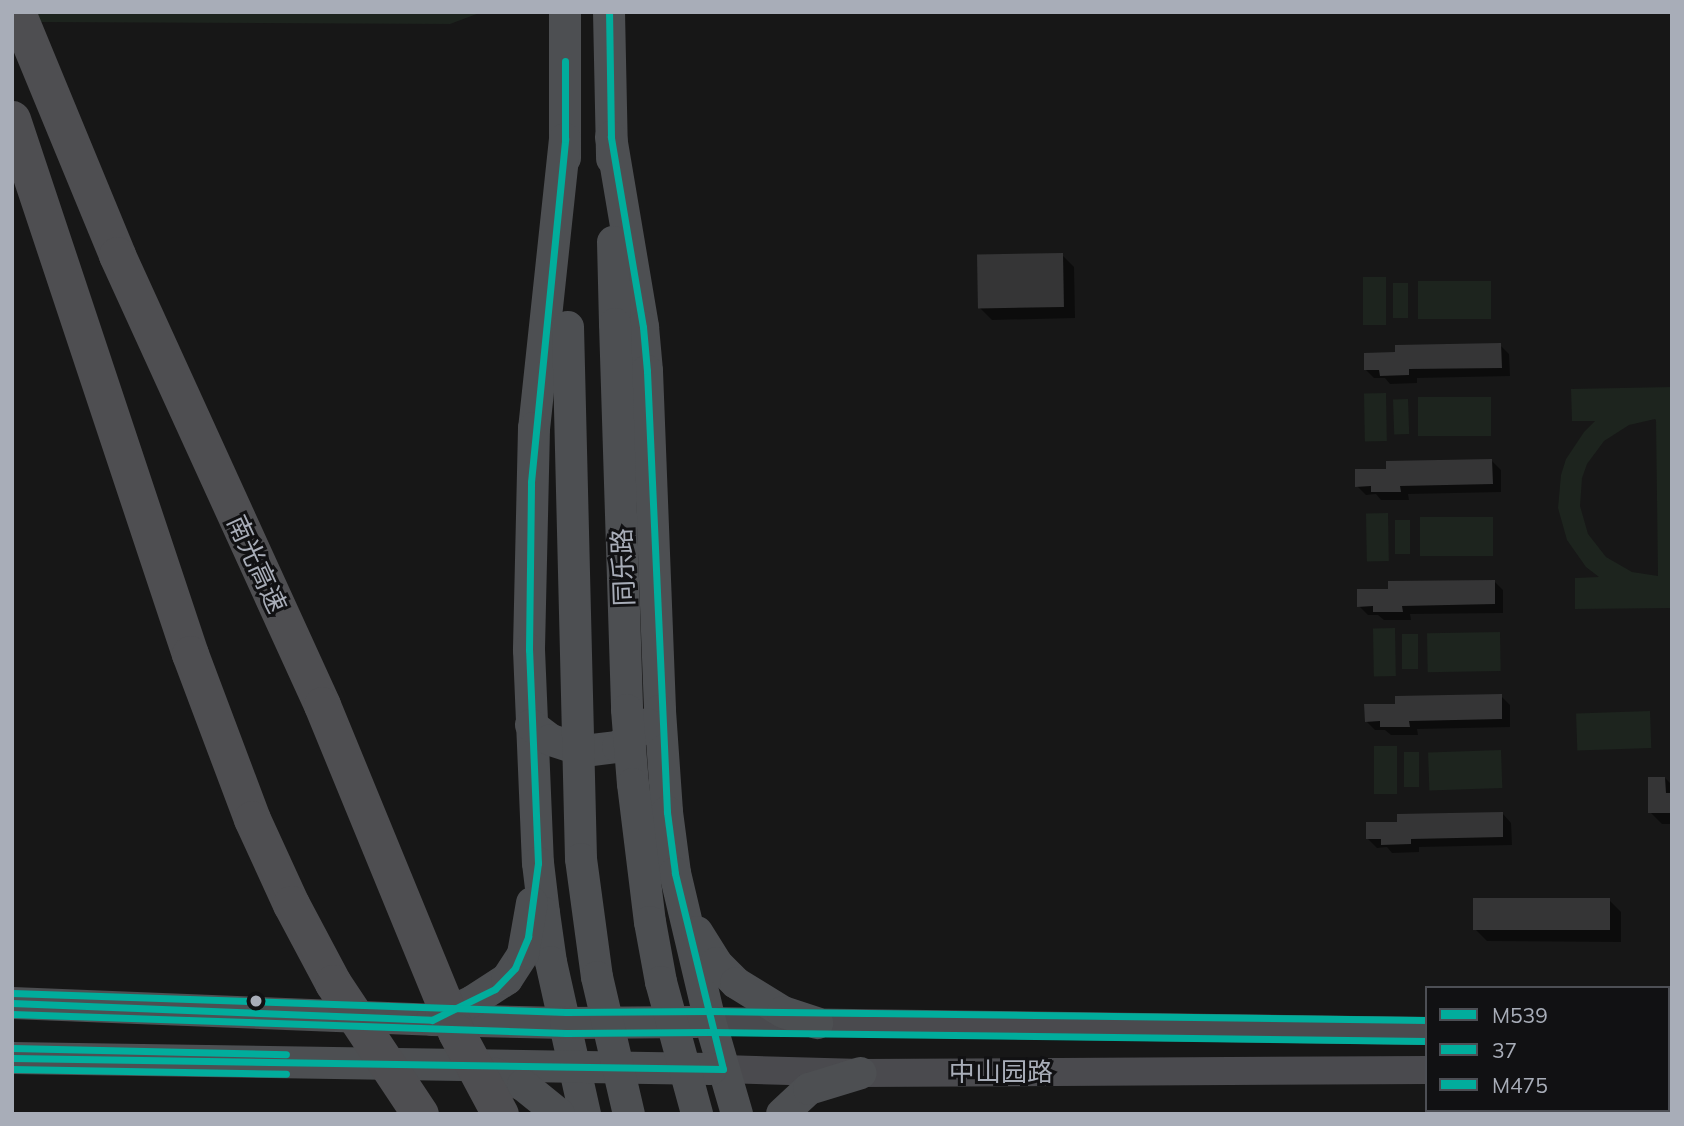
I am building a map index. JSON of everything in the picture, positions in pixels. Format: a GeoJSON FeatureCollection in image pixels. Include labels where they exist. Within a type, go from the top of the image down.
{"type":"FeatureCollection","features":[{"type":"Feature","properties":{"kind":"highway","name":"南光高速"},"geometry":{"type":"LineString","coordinates":[[17,12],[133,291],[322,705],[456,1032],[500,1114]]}},
{"type":"Feature","properties":{"kind":"highway"},"geometry":{"type":"LineString","coordinates":[[12,118],[181,628],[252,819],[291,904],[333,983],[420,1114]]}},
{"type":"Feature","properties":{"kind":"main road","name":"同乐路"},"geometry":{"type":"LineString","coordinates":[[565,12],[577,800],[581,859],[597,977],[629,1114]]}},
{"type":"Feature","properties":{"kind":"main road","name":"同乐路"},"geometry":{"type":"LineString","coordinates":[[609,12],[627,710],[650,922],[661,982],[697,1114]]}},
{"type":"Feature","properties":{"kind":"main road"},"geometry":{"type":"LineString","coordinates":[[611,137],[643,327],[647,371],[660,711],[675,873],[710,1021],[737,1114]]}},
{"type":"Feature","properties":{"kind":"main road"},"geometry":{"type":"LineString","coordinates":[[565,139],[531,482],[531,725],[538,863],[551,962],[585,1114]]}},
{"type":"Feature","properties":{"kind":"main road"},"geometry":{"type":"LineString","coordinates":[[531,725],[566,747],[602,751],[632,738],[660,711]]}},
{"type":"Feature","properties":{"kind":"main road"},"geometry":{"type":"LineString","coordinates":[[432,1020],[495,989],[515,968],[528,937],[538,863]]}},
{"type":"Feature","properties":{"kind":"main road"},"geometry":{"type":"LineString","coordinates":[[675,873],[698,933],[716,962],[736,983],[757,998],[783,1012],[817,1023]]}},
{"type":"Feature","properties":{"kind":"main road"},"geometry":{"type":"LineString","coordinates":[[12,1003],[432,1020],[566,1023],[710,1021]]}},
{"type":"Feature","properties":{"kind":"main road","name":"中山园路"},"geometry":{"type":"LineString","coordinates":[[710,1021],[1425,1031]]}},
{"type":"Feature","properties":{"kind":"main road"},"geometry":{"type":"LineString","coordinates":[[12,1058],[437,1066],[501,1075],[523,1085],[559,1114]]}},
{"type":"Feature","properties":{"kind":"main road","name":"中山园路"},"geometry":{"type":"LineString","coordinates":[[437,1066],[861,1073],[1425,1070]]}},
{"type":"Feature","properties":{"kind":"main road"},"geometry":{"type":"LineString","coordinates":[[782,1114],[809,1089],[861,1073]]}},
{"type":"Feature","properties":{"kind":"shaded area"},"geometry":{"type":"Polygon","coordinates":[[[33,12],[482,12],[450,24],[38,22],[33,12]]]}},
{"type":"Feature","properties":{"kind":"shaded area"},"geometry":{"type":"Polygon","coordinates":[[[1363,277],[1386,277],[1386,325],[1363,325],[1363,277]]]}},
{"type":"Feature","properties":{"kind":"shaded area"},"geometry":{"type":"Polygon","coordinates":[[[1418,281],[1491,281],[1491,319],[1418,319],[1418,281]]]}},
{"type":"Feature","properties":{"kind":"shaded area"},"geometry":{"type":"Polygon","coordinates":[[[1393,283],[1408,283],[1408,318],[1393,318],[1393,283]]]}},
{"type":"Feature","properties":{"kind":"shaded area"},"geometry":{"type":"Polygon","coordinates":[[[1672,387],[1672,608],[1575,609],[1575,578],[1599,577],[1586,567],[1567,540],[1558,508],[1561,475],[1566,459],[1595,421],[1572,421],[1571,389],[1672,387]],[[1656,420],[1629,425],[1604,441],[1587,464],[1582,478],[1580,506],[1588,534],[1606,557],[1632,572],[1658,576],[1656,420]]]}},
{"type":"Feature","properties":{"kind":"shaded area"},"geometry":{"type":"Polygon","coordinates":[[[1364,393],[1386,393],[1387,441],[1365,441],[1364,393]]]}},
{"type":"Feature","properties":{"kind":"shaded area"},"geometry":{"type":"Polygon","coordinates":[[[1418,397],[1491,397],[1491,436],[1418,436],[1418,397]]]}},
{"type":"Feature","properties":{"kind":"shaded area"},"geometry":{"type":"Polygon","coordinates":[[[1408,399],[1409,434],[1394,435],[1393,400],[1408,399]]]}},
{"type":"Feature","properties":{"kind":"shaded area"},"geometry":{"type":"Polygon","coordinates":[[[1366,513],[1388,513],[1389,561],[1367,561],[1366,513]]]}},
{"type":"Feature","properties":{"kind":"shaded area"},"geometry":{"type":"Polygon","coordinates":[[[1420,517],[1493,517],[1493,556],[1420,556],[1420,517]]]}},
{"type":"Feature","properties":{"kind":"shaded area"},"geometry":{"type":"Polygon","coordinates":[[[1395,520],[1410,520],[1410,554],[1395,554],[1395,520]]]}},
{"type":"Feature","properties":{"kind":"shaded area"},"geometry":{"type":"Polygon","coordinates":[[[1373,628],[1395,628],[1396,676],[1374,676],[1373,628]]]}},
{"type":"Feature","properties":{"kind":"shaded area"},"geometry":{"type":"Polygon","coordinates":[[[1500,632],[1501,671],[1428,672],[1427,633],[1500,632]]]}},
{"type":"Feature","properties":{"kind":"shaded area"},"geometry":{"type":"Polygon","coordinates":[[[1402,634],[1418,634],[1418,669],[1402,669],[1402,634]]]}},
{"type":"Feature","properties":{"kind":"shaded area"},"geometry":{"type":"Polygon","coordinates":[[[1650,711],[1651,748],[1577,751],[1576,714],[1650,711]]]}},
{"type":"Feature","properties":{"kind":"shaded area"},"geometry":{"type":"Polygon","coordinates":[[[1374,746],[1397,746],[1397,794],[1374,794],[1374,746]]]}},
{"type":"Feature","properties":{"kind":"shaded area"},"geometry":{"type":"Polygon","coordinates":[[[1501,750],[1502,788],[1429,791],[1428,753],[1501,750]]]}},
{"type":"Feature","properties":{"kind":"shaded area"},"geometry":{"type":"Polygon","coordinates":[[[1404,752],[1419,752],[1419,787],[1404,787],[1404,752]]]}},
{"type":"Feature","properties":{"kind":"building"},"geometry":{"type":"Polygon","coordinates":[[[1063,253],[1064,307],[978,308],[977,255],[1063,253]]]}},
{"type":"Feature","properties":{"kind":"building"},"geometry":{"type":"Polygon","coordinates":[[[1501,343],[1502,368],[1409,369],[1409,375],[1380,376],[1379,370],[1364,370],[1364,353],[1395,352],[1395,345],[1501,343]]]}},
{"type":"Feature","properties":{"kind":"building"},"geometry":{"type":"Polygon","coordinates":[[[1492,459],[1493,484],[1400,486],[1401,492],[1371,492],[1371,486],[1355,487],[1355,469],[1386,469],[1386,461],[1492,459]]]}},
{"type":"Feature","properties":{"kind":"building"},"geometry":{"type":"Polygon","coordinates":[[[1495,580],[1495,604],[1402,606],[1403,612],[1373,612],[1373,606],[1357,607],[1357,589],[1388,589],[1388,581],[1495,580]]]}},
{"type":"Feature","properties":{"kind":"building"},"geometry":{"type":"Polygon","coordinates":[[[1502,694],[1502,719],[1409,721],[1410,727],[1380,727],[1380,721],[1365,722],[1364,704],[1395,704],[1395,696],[1502,694]]]}},
{"type":"Feature","properties":{"kind":"building"},"geometry":{"type":"Polygon","coordinates":[[[1648,777],[1665,777],[1666,793],[1672,793],[1672,813],[1648,813],[1648,777]]]}},
{"type":"Feature","properties":{"kind":"building"},"geometry":{"type":"Polygon","coordinates":[[[1503,812],[1503,837],[1411,839],[1411,844],[1381,845],[1381,839],[1366,839],[1366,822],[1397,822],[1397,814],[1503,812]]]}},
{"type":"Feature","properties":{"kind":"building"},"geometry":{"type":"Polygon","coordinates":[[[1473,898],[1610,898],[1610,930],[1473,930],[1473,898]]]}},
{"type":"Feature","properties":{"kind":"transit line","name":"M539"},"geometry":{"type":"LineString","coordinates":[[12,1058],[723,1069],[675,873],[667,812],[647,371],[643,327],[611,137],[609,12]]}},
{"type":"Feature","properties":{"kind":"transit line","name":"M539"},"geometry":{"type":"LineString","coordinates":[[12,1003],[432,1020],[495,989],[515,968],[528,937],[538,863],[529,650],[531,482],[565,139],[565,61]]}},
{"type":"Feature","properties":{"kind":"transit line","name":"M475"},"geometry":{"type":"LineString","coordinates":[[12,993],[566,1012],[710,1011],[1425,1020]]}},
{"type":"Feature","properties":{"kind":"transit line","name":"37"},"geometry":{"type":"LineString","coordinates":[[12,1014],[566,1033],[710,1032],[1425,1041]]}},
{"type":"Feature","properties":{"kind":"transit line","name":"M475"},"geometry":{"type":"LineString","coordinates":[[12,1048],[286,1054]]}},
{"type":"Feature","properties":{"kind":"transit line","name":"37"},"geometry":{"type":"LineString","coordinates":[[12,1069],[286,1074]]}}]}
